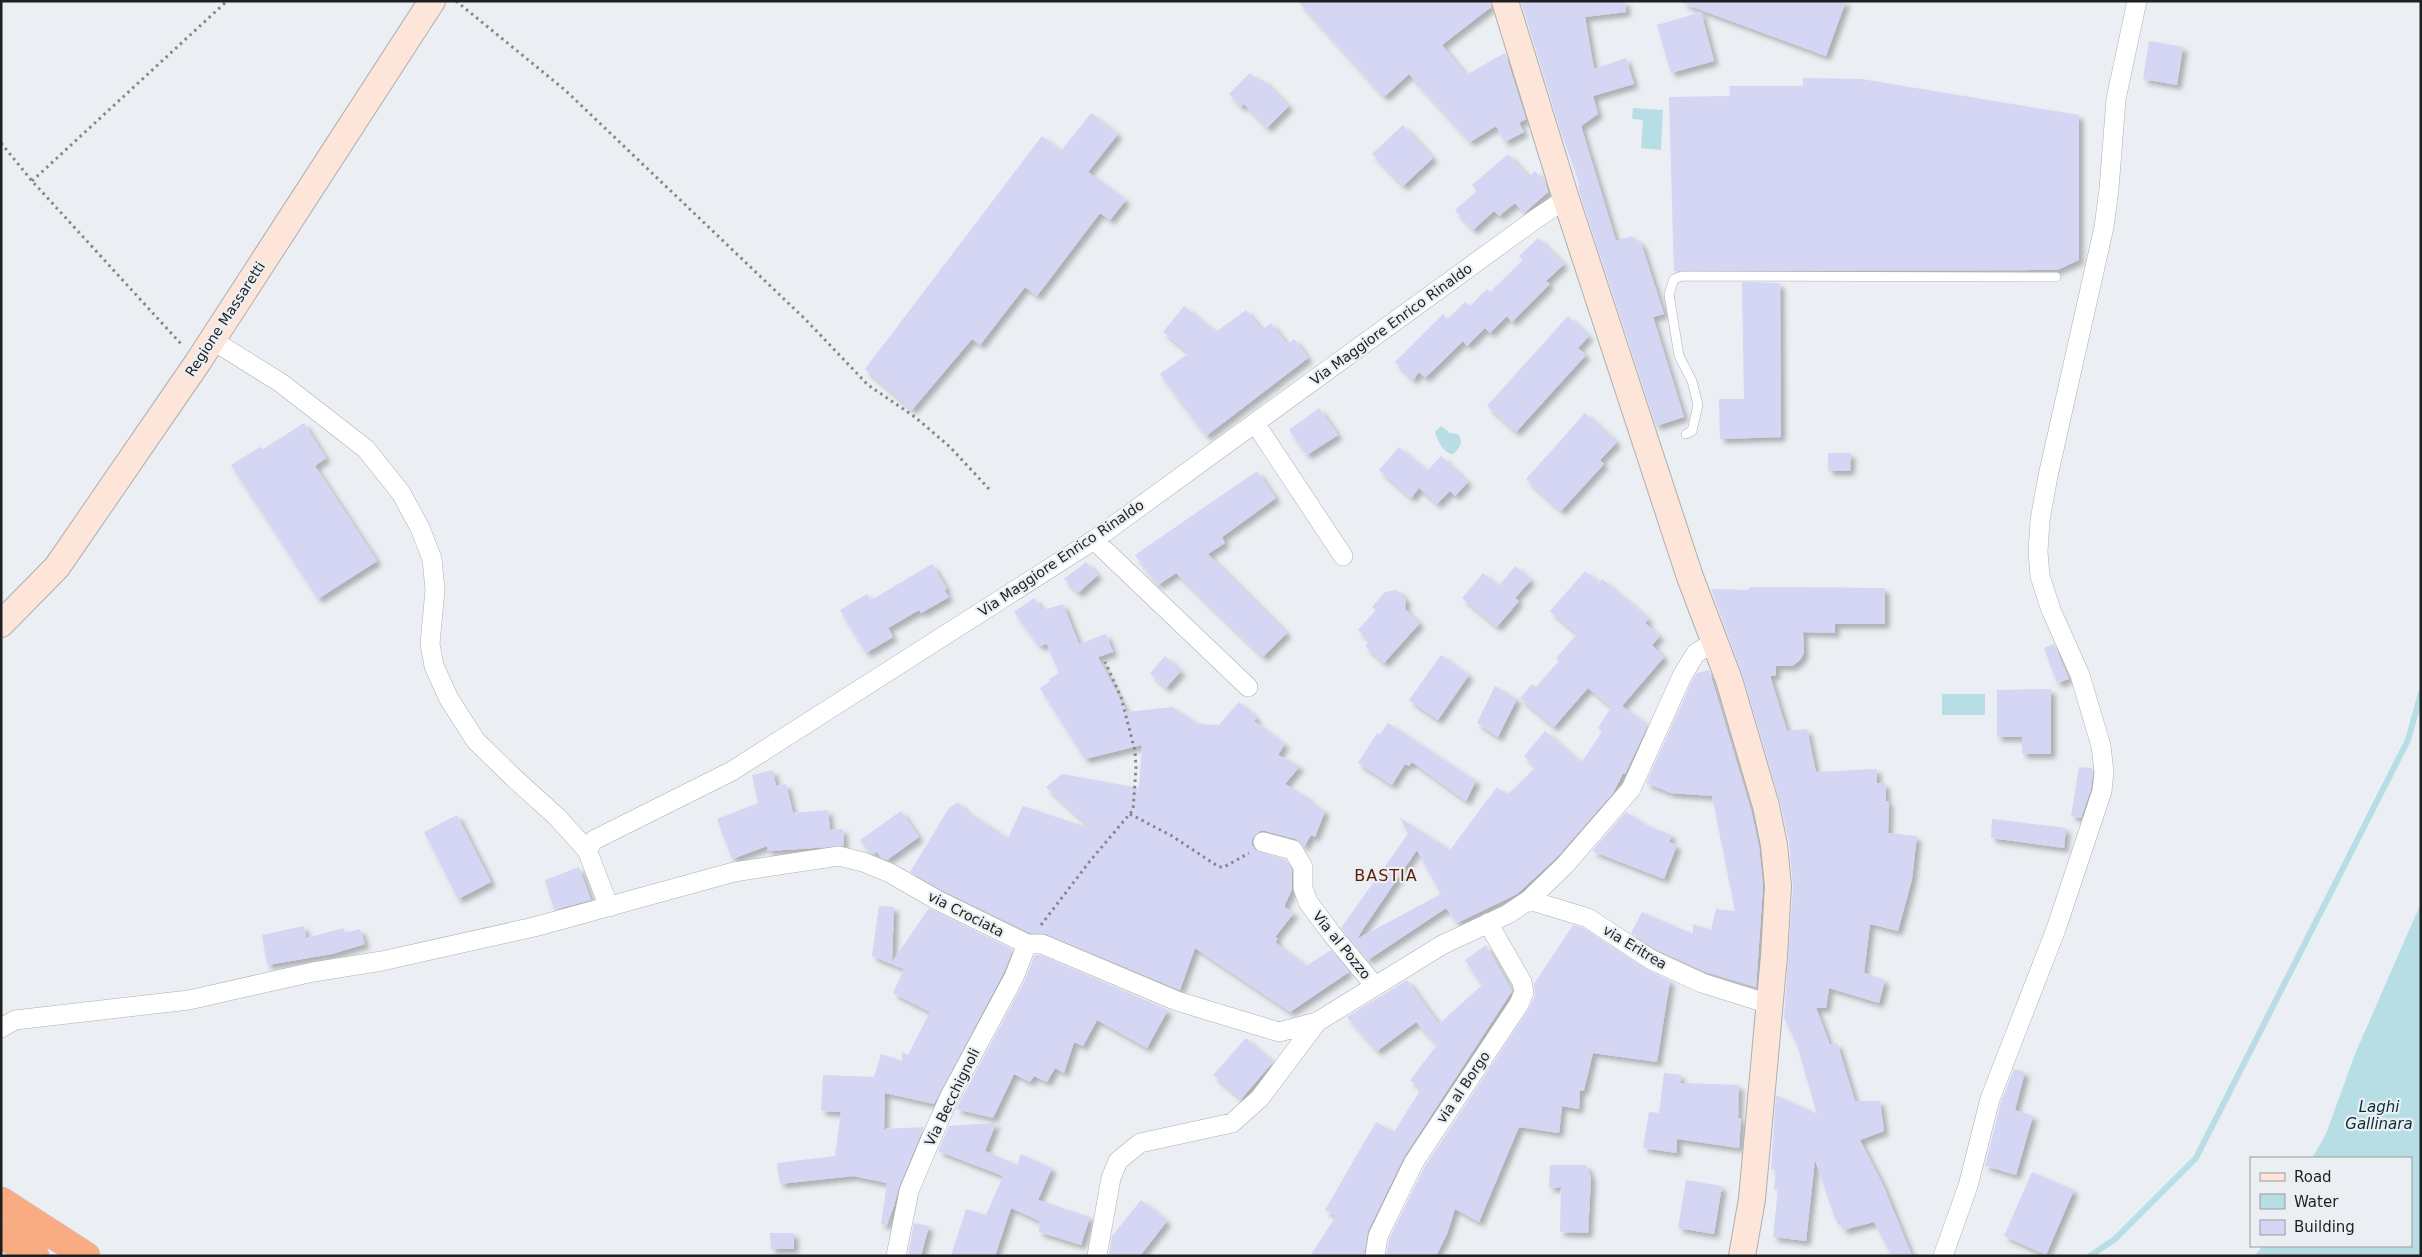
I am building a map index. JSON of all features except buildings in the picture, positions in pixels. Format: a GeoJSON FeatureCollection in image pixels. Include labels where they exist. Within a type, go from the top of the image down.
{"type":"FeatureCollection","features":[{"type":"Feature","properties":{"kind":"highway"},"geometry":{"type":"LineString","coordinates":[[1,1201],[86,1256]]}},
{"type":"Feature","properties":{"kind":"highway"},"geometry":{"type":"LineString","coordinates":[[1,1234],[34,1256]]}},
{"type":"Feature","properties":{"kind":"main road","name":"Regione Massaretti"},"geometry":{"type":"LineString","coordinates":[[1,624],[57,567],[198,362],[432,1]]}},
{"type":"Feature","properties":{"kind":"main road"},"geometry":{"type":"LineString","coordinates":[[1505,1],[1566,199],[1690,577],[1729,680],[1766,806],[1774,845],[1778,886],[1752,1199],[1742,1256]]}},
{"type":"Feature","properties":{"kind":"street"},"geometry":{"type":"LineString","coordinates":[[1943,1256],[1968,1186],[1990,1099],[2056,928],[2102,791],[2104,772],[2101,746],[2080,675],[2048,602],[2040,576],[2038,552],[2040,520],[2048,476],[2104,227],[2116,99],[2137,1]]}},
{"type":"Feature","properties":{"kind":"street","name":"Via Maggiore Enrico Rinaldo"},"geometry":{"type":"LineString","coordinates":[[588,850],[594,840],[732,771],[1094,540],[1536,218],[1566,199]]}},
{"type":"Feature","properties":{"kind":"street"},"geometry":{"type":"LineString","coordinates":[[212,340],[281,384],[366,449],[401,494],[420,528],[432,559],[435,590],[430,644],[434,666],[449,699],[476,741],[558,817],[588,850],[609,907]]}},
{"type":"Feature","properties":{"kind":"street"},"geometry":{"type":"LineString","coordinates":[[1255,423],[1342,556]]}},
{"type":"Feature","properties":{"kind":"street"},"geometry":{"type":"LineString","coordinates":[[1094,540],[1248,687]]}},
{"type":"Feature","properties":{"kind":"street"},"geometry":{"type":"LineString","coordinates":[[1096,1256],[1111,1178],[1118,1160],[1140,1143],[1232,1123],[1260,1098],[1317,1022],[1442,945],[1488,923],[1529,900],[1565,865],[1631,789],[1682,676],[1696,653],[1715,642]]}},
{"type":"Feature","properties":{"kind":"street","name":"Via al Pozzo"},"geometry":{"type":"LineString","coordinates":[[1263,842],[1293,850],[1303,868],[1303,888],[1308,902],[1330,933],[1375,986]]}},
{"type":"Feature","properties":{"kind":"street","name":"via Crociata"},"geometry":{"type":"LineString","coordinates":[[1,1028],[15,1020],[189,1000],[314,972],[382,961],[609,907],[734,872],[839,856],[863,862],[890,873],[937,900],[1027,944],[1042,944],[1177,1001],[1279,1032],[1317,1022]]}},
{"type":"Feature","properties":{"kind":"street","name":"via Eritrea"},"geometry":{"type":"LineString","coordinates":[[1529,900],[1588,918],[1650,959],[1702,983],[1768,1004]]}},
{"type":"Feature","properties":{"kind":"street","name":"via al Borgo"},"geometry":{"type":"LineString","coordinates":[[1375,1256],[1378,1236],[1414,1162],[1519,1004],[1524,992],[1522,982],[1488,923]]}},
{"type":"Feature","properties":{"kind":"street","name":"Via Becchignoli"},"geometry":{"type":"LineString","coordinates":[[896,1256],[909,1191],[930,1140],[949,1098],[1014,977],[1027,944]]}},
{"type":"Feature","properties":{"kind":"lane"},"geometry":{"type":"LineString","coordinates":[[1686,434],[1692,431],[1698,405],[1692,381],[1680,356],[1669,294],[1674,279],[1682,276],[2056,277]]}},
{"type":"Feature","properties":{"kind":"path"},"geometry":{"type":"LineString","coordinates":[[32,181],[227,1]]}},
{"type":"Feature","properties":{"kind":"path"},"geometry":{"type":"LineString","coordinates":[[456,1],[564,90],[806,320],[868,385],[916,417],[950,446],[990,490]]}},
{"type":"Feature","properties":{"kind":"path"},"geometry":{"type":"LineString","coordinates":[[1,143],[32,181],[198,362]]}},
{"type":"Feature","properties":{"kind":"path"},"geometry":{"type":"LineString","coordinates":[[1027,944],[1090,861],[1133,810],[1135,785],[1134,751],[1121,697],[1105,662]]}},
{"type":"Feature","properties":{"kind":"path"},"geometry":{"type":"LineString","coordinates":[[1130,814],[1172,836],[1219,867],[1231,863],[1263,842]]}},
{"type":"Feature","properties":{"kind":"water"},"geometry":{"type":"Polygon","coordinates":[[[1633,108],[1663,110],[1661,150],[1641,148],[1643,120],[1632,119],[1633,108]]]}},
{"type":"Feature","properties":{"kind":"water"},"geometry":{"type":"Polygon","coordinates":[[[1441,426],[1450,433],[1458,434],[1460,437],[1460,445],[1453,454],[1444,449],[1435,432],[1441,426]]]}},
{"type":"Feature","properties":{"kind":"water"},"geometry":{"type":"Polygon","coordinates":[[[1942,694],[1985,694],[1985,715],[1942,715],[1942,694]]]}},
{"type":"Feature","properties":{"kind":"water","name":"Laghi Gallinara"},"geometry":{"type":"Polygon","coordinates":[[[2421,903],[2421,1256],[2254,1256],[2262,1247],[2412,1247],[2412,1157],[2313,1157],[2326,1134],[2355,1054],[2421,903]]]}},
{"type":"Feature","properties":{"kind":"waterway"},"geometry":{"type":"LineString","coordinates":[[2090,1256],[2115,1239],[2196,1158],[2408,740],[2421,693]]}},
{"type":"Feature","properties":{"kind":"district","name":"BASTIA"},"geometry":{"type":"Point","coordinates":[1386,875]}}]}
